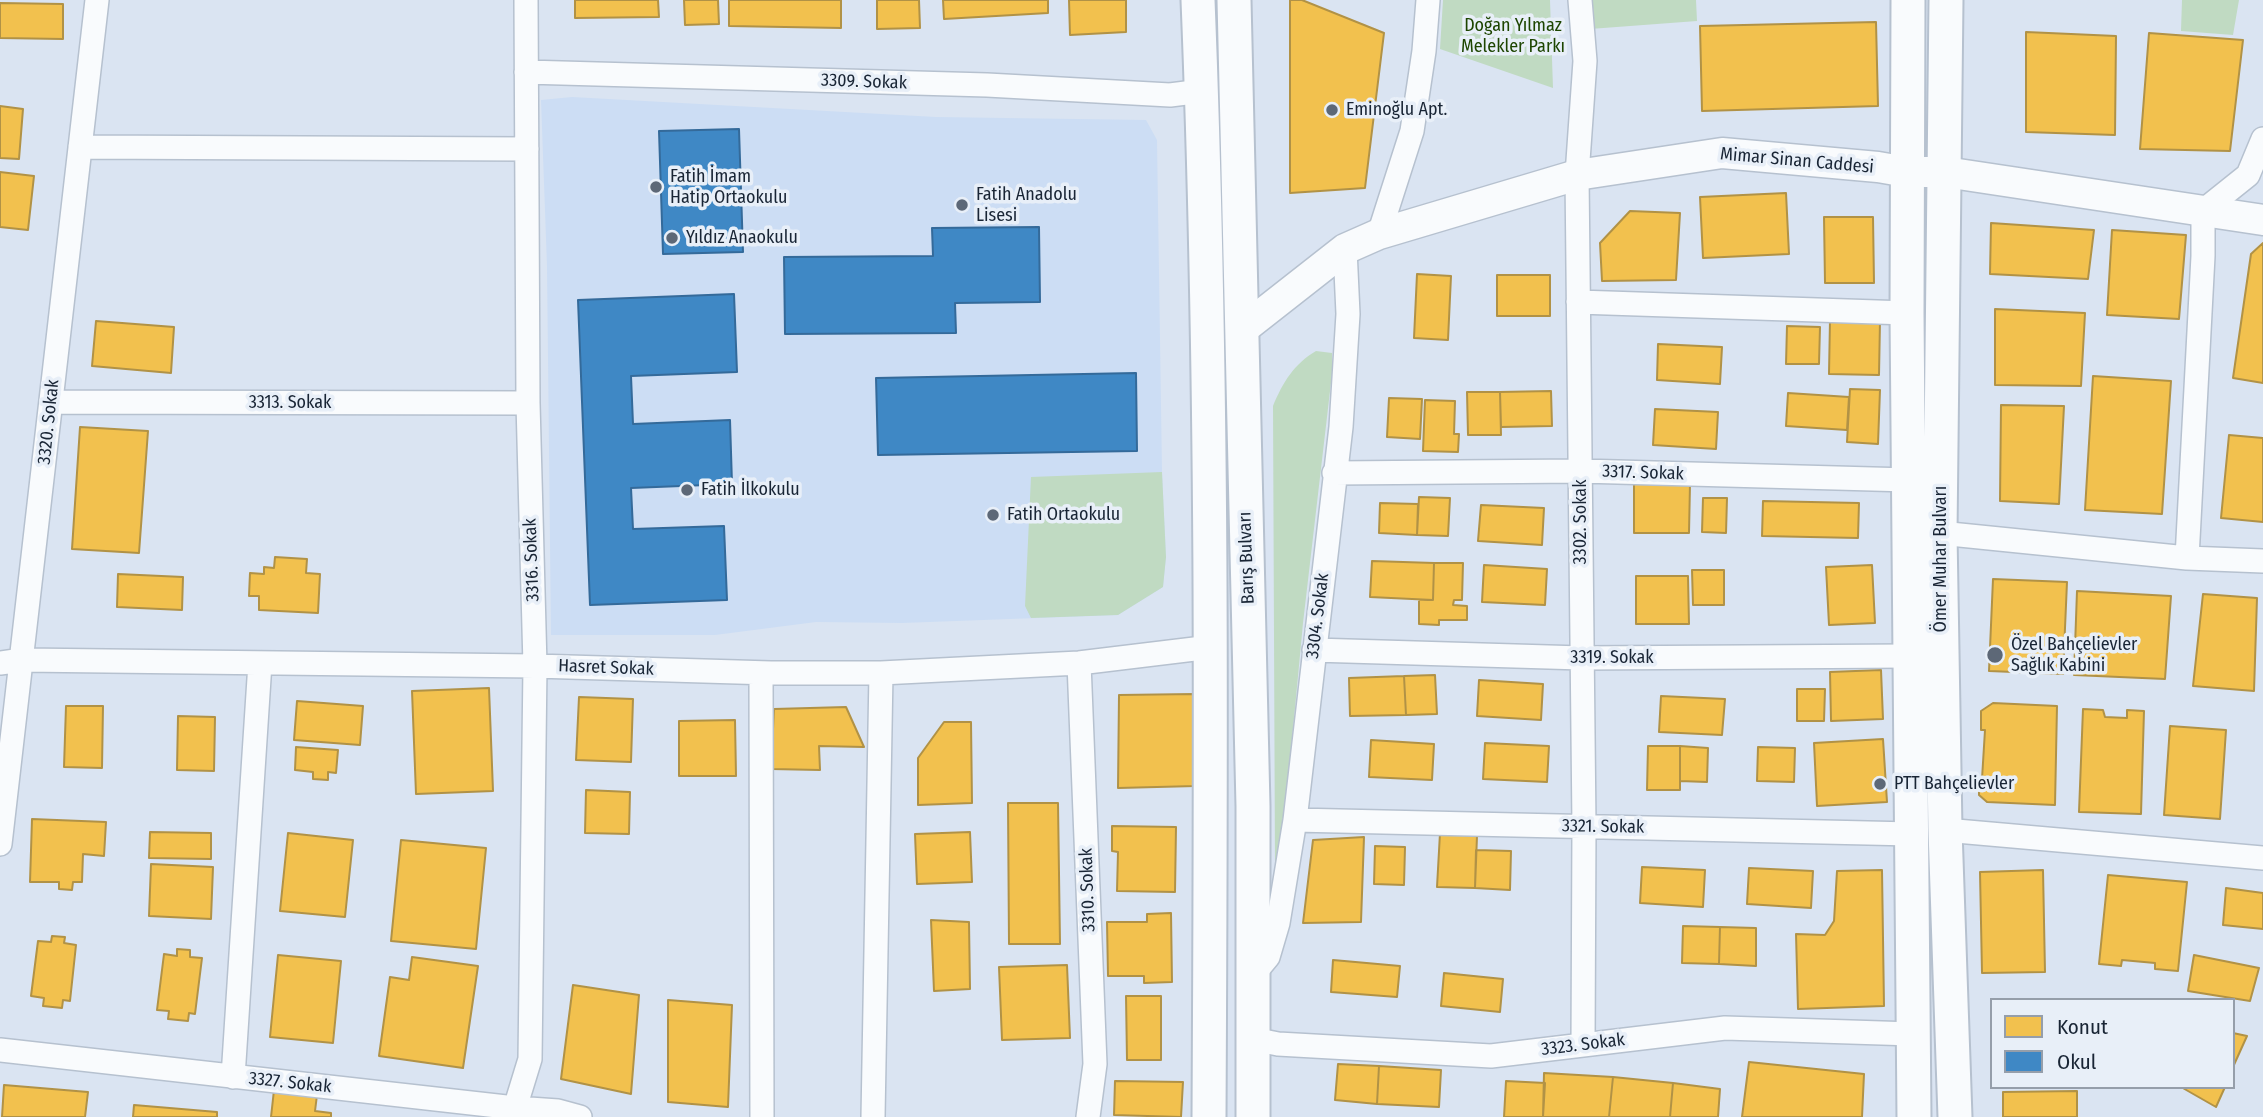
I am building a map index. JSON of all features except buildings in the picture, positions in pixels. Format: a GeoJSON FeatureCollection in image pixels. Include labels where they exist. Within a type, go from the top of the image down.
{"type":"FeatureCollection","features":[{"type":"Feature","properties":{"kind":"main road","name":"Barış Bulvarı"},"geometry":{"type":"LineString","coordinates":[[1198,0],[1210,446],[1212,647],[1209,1117]]}},
{"type":"Feature","properties":{"kind":"main road","name":"Barış Bulvarı"},"geometry":{"type":"LineString","coordinates":[[1234,0],[1253,806],[1253,1117]]}},
{"type":"Feature","properties":{"kind":"main road","name":"Ömer Muhar Bulvarı"},"geometry":{"type":"LineString","coordinates":[[1908,0],[1907,313],[1914,1117]]}},
{"type":"Feature","properties":{"kind":"main road","name":"Ömer Muhar Bulvarı"},"geometry":{"type":"LineString","coordinates":[[1946,0],[1940,533],[1945,830],[1955,1117]]}},
{"type":"Feature","properties":{"kind":"street","name":"3320. Sokak"},"geometry":{"type":"LineString","coordinates":[[0,844],[11,662],[51,402],[97,0]]}},
{"type":"Feature","properties":{"kind":"street","name":"3316. Sokak"},"geometry":{"type":"LineString","coordinates":[[512,1113],[530,1059],[535,666],[528,403],[526,0]]}},
{"type":"Feature","properties":{"kind":"street"},"geometry":{"type":"LineString","coordinates":[[1379,234],[1412,131],[1424,51],[1428,0]]}},
{"type":"Feature","properties":{"kind":"street","name":"3302. Sokak"},"geometry":{"type":"LineString","coordinates":[[1580,0],[1584,61],[1577,175],[1584,827],[1583,1045]]}},
{"type":"Feature","properties":{"kind":"street","name":"3309. Sokak"},"geometry":{"type":"LineString","coordinates":[[526,72],[987,85],[1170,95],[1202,91]]}},
{"type":"Feature","properties":{"kind":"street"},"geometry":{"type":"LineString","coordinates":[[2187,558],[2203,211],[2248,175],[2263,139]]}},
{"type":"Feature","properties":{"kind":"street"},"geometry":{"type":"LineString","coordinates":[[80,146],[527,149]]}},
{"type":"Feature","properties":{"kind":"street","name":"Mimar Sinan Caddesi"},"geometry":{"type":"LineString","coordinates":[[1243,329],[1345,248],[1379,234],[1577,175],[1722,153],[1907,172],[1945,172],[2263,220]]}},
{"type":"Feature","properties":{"kind":"street","name":"3304. Sokak"},"geometry":{"type":"LineString","coordinates":[[1253,975],[1268,957],[1278,923],[1295,820],[1341,426],[1348,314],[1345,248]]}},
{"type":"Feature","properties":{"kind":"street"},"geometry":{"type":"LineString","coordinates":[[1578,302],[1907,313]]}},
{"type":"Feature","properties":{"kind":"street","name":"3313. Sokak"},"geometry":{"type":"LineString","coordinates":[[51,402],[528,403]]}},
{"type":"Feature","properties":{"kind":"street","name":"3317. Sokak"},"geometry":{"type":"LineString","coordinates":[[1334,473],[1581,471],[1909,480]]}},
{"type":"Feature","properties":{"kind":"street"},"geometry":{"type":"LineString","coordinates":[[1940,533],[2187,558],[2263,561]]}},
{"type":"Feature","properties":{"kind":"street","name":"Hasret Sokak"},"geometry":{"type":"LineString","coordinates":[[11,662],[535,666],[761,673],[881,673],[1079,663],[1212,647]]}},
{"type":"Feature","properties":{"kind":"street","name":"3319. Sokak"},"geometry":{"type":"LineString","coordinates":[[1314,650],[1582,658],[1910,656]]}},
{"type":"Feature","properties":{"kind":"street"},"geometry":{"type":"LineString","coordinates":[[233,1077],[260,663]]}},
{"type":"Feature","properties":{"kind":"street","name":"3310. Sokak"},"geometry":{"type":"LineString","coordinates":[[1079,663],[1095,1064],[1088,1117]]}},
{"type":"Feature","properties":{"kind":"street"},"geometry":{"type":"LineString","coordinates":[[761,673],[762,1117]]}},
{"type":"Feature","properties":{"kind":"street"},"geometry":{"type":"LineString","coordinates":[[873,1117],[881,673]]}},
{"type":"Feature","properties":{"kind":"street","name":"3321. Sokak"},"geometry":{"type":"LineString","coordinates":[[1295,820],[1912,834]]}},
{"type":"Feature","properties":{"kind":"street"},"geometry":{"type":"LineString","coordinates":[[1945,830],[2263,858]]}},
{"type":"Feature","properties":{"kind":"street","name":"3323. Sokak"},"geometry":{"type":"LineString","coordinates":[[1253,1039],[1278,1044],[1491,1056],[1725,1028],[1913,1034]]}},
{"type":"Feature","properties":{"kind":"street","name":"3327. Sokak"},"geometry":{"type":"LineString","coordinates":[[0,1050],[512,1113],[558,1111],[580,1117]]}},
{"type":"Feature","properties":{"kind":"shaded area"},"geometry":{"type":"Polygon","coordinates":[[[572,97],[936,117],[1146,120],[1157,140],[1162,472],[1166,557],[1163,587],[1118,615],[902,623],[816,622],[715,635],[551,635],[547,266],[541,100],[572,97]]]}},
{"type":"Feature","properties":{"kind":"green space","name":"Doğan Yılmaz Melekler Parkı"},"geometry":{"type":"Polygon","coordinates":[[[1443,0],[1550,0],[1553,88],[1440,49],[1443,0]]]}},
{"type":"Feature","properties":{"kind":"green space"},"geometry":{"type":"Polygon","coordinates":[[[1590,0],[1696,0],[1697,21],[1590,29],[1590,0]]]}},
{"type":"Feature","properties":{"kind":"green space"},"geometry":{"type":"Polygon","coordinates":[[[2182,0],[2239,0],[2233,35],[2181,31],[2182,0]]]}},
{"type":"Feature","properties":{"kind":"green space"},"geometry":{"type":"Polygon","coordinates":[[[1316,351],[1332,353],[1332,374],[1303,623],[1280,868],[1275,867],[1273,406],[1290,374],[1316,351]]]}},
{"type":"Feature","properties":{"kind":"green space"},"geometry":{"type":"Polygon","coordinates":[[[1162,472],[1166,557],[1163,587],[1118,615],[1031,618],[1025,606],[1031,477],[1162,472]]]}},
{"type":"Feature","properties":{"kind":"place","name":"Eminoğlu Apt."},"geometry":{"type":"Point","coordinates":[1332,110]}},
{"type":"Feature","properties":{"kind":"place","name":"Fatih İmam Hatip Ortaokulu"},"geometry":{"type":"Point","coordinates":[656,187]}},
{"type":"Feature","properties":{"kind":"place","name":"Fatih Anadolu Lisesi"},"geometry":{"type":"Point","coordinates":[962,205]}},
{"type":"Feature","properties":{"kind":"place","name":"Yıldız Anaokulu"},"geometry":{"type":"Point","coordinates":[672,238]}},
{"type":"Feature","properties":{"kind":"place","name":"Fatih İlkokulu"},"geometry":{"type":"Point","coordinates":[687,490]}},
{"type":"Feature","properties":{"kind":"place","name":"Fatih Ortaokulu"},"geometry":{"type":"Point","coordinates":[993,515]}},
{"type":"Feature","properties":{"kind":"place","name":"Özel Bahçelievler Sağlık Kabini"},"geometry":{"type":"Point","coordinates":[1995,655]}},
{"type":"Feature","properties":{"kind":"place","name":"PTT Bahçelievler"},"geometry":{"type":"Point","coordinates":[1880,784]}}]}
